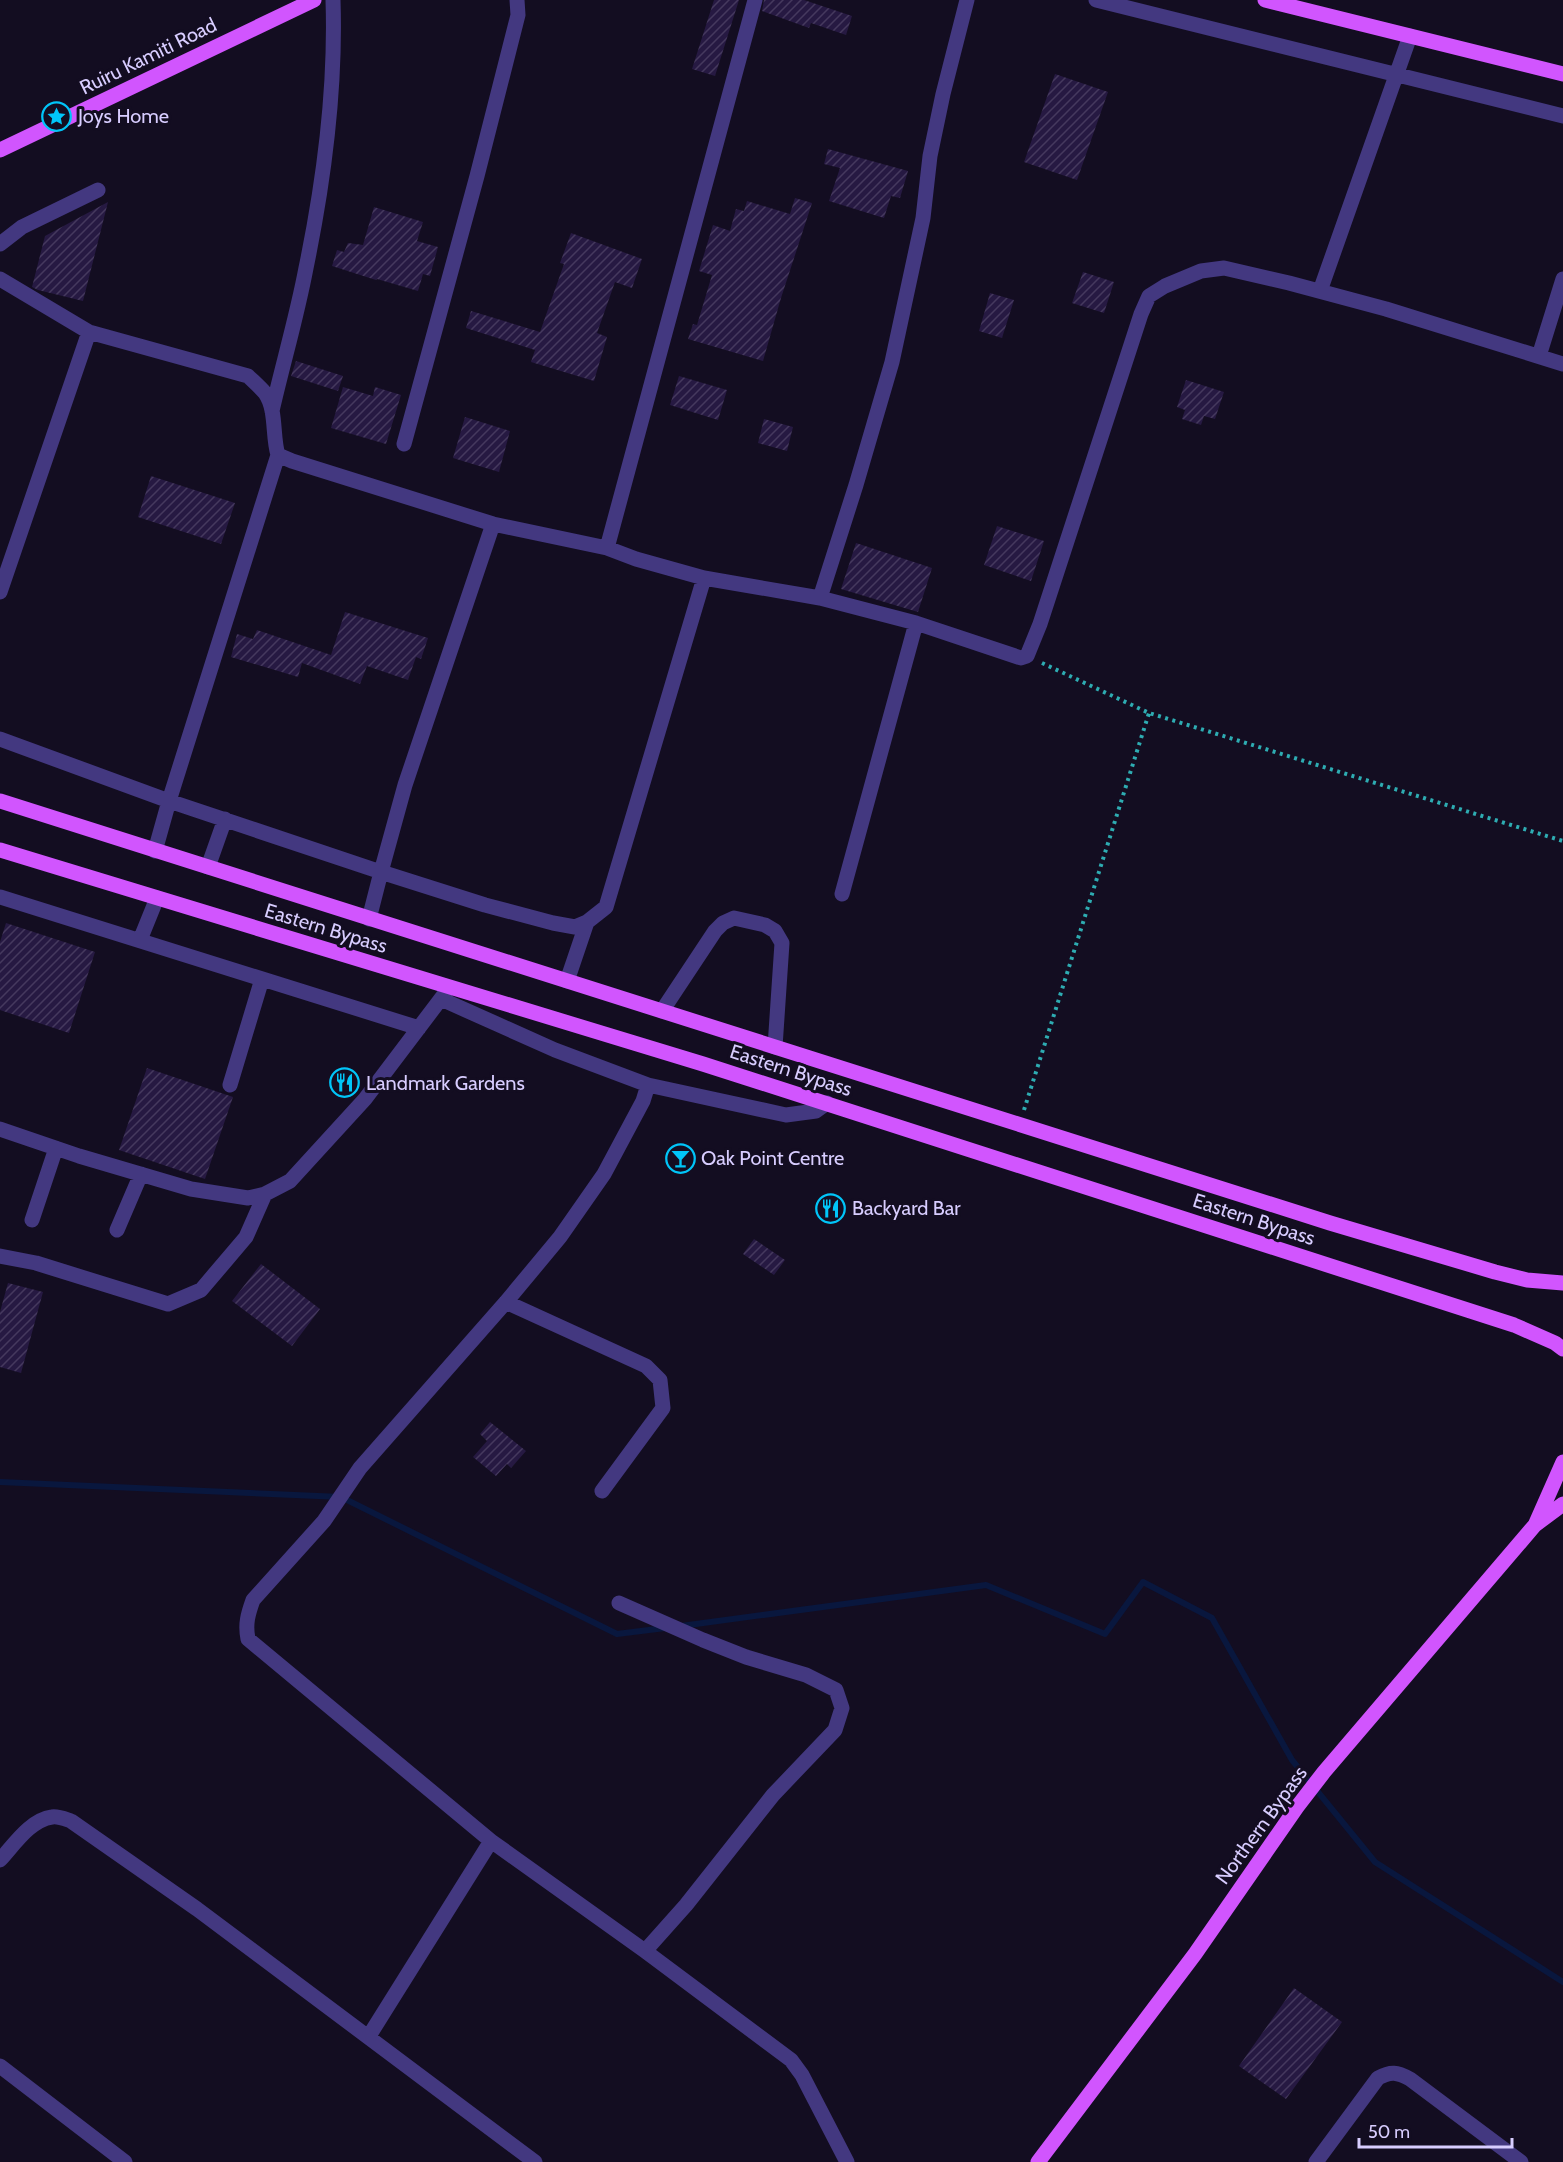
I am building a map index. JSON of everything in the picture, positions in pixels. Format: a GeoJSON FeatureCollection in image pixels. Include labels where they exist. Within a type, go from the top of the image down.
{"type":"FeatureCollection","features":[{"type":"Feature","properties":{"kind":"main road","name":"Ruiru Kamiti Road"},"geometry":{"type":"LineString","coordinates":[[0,150],[314,0]]}},
{"type":"Feature","properties":{"kind":"main road"},"geometry":{"type":"LineString","coordinates":[[1265,0],[1563,74]]}},
{"type":"Feature","properties":{"kind":"main road","name":"Eastern Bypass"},"geometry":{"type":"LineString","coordinates":[[0,801],[1019,1126],[1495,1272],[1527,1280],[1563,1283]]}},
{"type":"Feature","properties":{"kind":"main road","name":"Eastern Bypass"},"geometry":{"type":"LineString","coordinates":[[0,850],[157,898],[446,993],[827,1103],[1514,1325],[1555,1343],[1563,1349]]}},
{"type":"Feature","properties":{"kind":"main road"},"geometry":{"type":"LineString","coordinates":[[1535,1525],[1563,1462]]}},
{"type":"Feature","properties":{"kind":"main road"},"geometry":{"type":"LineString","coordinates":[[1535,1525],[1563,1504]]}},
{"type":"Feature","properties":{"kind":"main road","name":"Northern Bypass"},"geometry":{"type":"LineString","coordinates":[[1038,2162],[1195,1954],[1324,1772],[1535,1525]]}},
{"type":"Feature","properties":{"kind":"street"},"geometry":{"type":"LineString","coordinates":[[272,411],[306,268],[326,144],[335,47],[333,0]]}},
{"type":"Feature","properties":{"kind":"street"},"geometry":{"type":"LineString","coordinates":[[404,444],[480,165],[518,15],[517,0]]}},
{"type":"Feature","properties":{"kind":"street"},"geometry":{"type":"LineString","coordinates":[[607,548],[755,0]]}},
{"type":"Feature","properties":{"kind":"street"},"geometry":{"type":"LineString","coordinates":[[820,598],[892,362],[923,218],[930,156],[966,0]]}},
{"type":"Feature","properties":{"kind":"street"},"geometry":{"type":"LineString","coordinates":[[1096,0],[1563,116]]}},
{"type":"Feature","properties":{"kind":"street"},"geometry":{"type":"LineString","coordinates":[[1320,291],[1410,36]]}},
{"type":"Feature","properties":{"kind":"street"},"geometry":{"type":"LineString","coordinates":[[0,243],[22,227],[98,190]]}},
{"type":"Feature","properties":{"kind":"street"},"geometry":{"type":"LineString","coordinates":[[278,455],[493,525],[607,548],[636,559],[704,578],[820,598],[916,623],[1022,657],[1027,656],[1037,632],[1141,315],[1149,296],[1165,286],[1201,271],[1224,268],[1320,291],[1563,364]]}},
{"type":"Feature","properties":{"kind":"street"},"geometry":{"type":"LineString","coordinates":[[0,279],[89,332],[248,376],[266,394],[272,411],[274,442],[278,455],[155,851]]}},
{"type":"Feature","properties":{"kind":"street"},"geometry":{"type":"LineString","coordinates":[[1539,356],[1563,279]]}},
{"type":"Feature","properties":{"kind":"street"},"geometry":{"type":"LineString","coordinates":[[0,592],[89,332]]}},
{"type":"Feature","properties":{"kind":"street"},"geometry":{"type":"LineString","coordinates":[[369,918],[405,786],[493,525]]}},
{"type":"Feature","properties":{"kind":"street"},"geometry":{"type":"LineString","coordinates":[[0,739],[169,801],[381,872],[485,905],[575,927],[587,922],[606,907],[704,578]]}},
{"type":"Feature","properties":{"kind":"street"},"geometry":{"type":"LineString","coordinates":[[842,894],[916,623]]}},
{"type":"Feature","properties":{"kind":"street"},"geometry":{"type":"LineString","coordinates":[[208,867],[225,819]]}},
{"type":"Feature","properties":{"kind":"street"},"geometry":{"type":"LineString","coordinates":[[0,897],[419,1028]]}},
{"type":"Feature","properties":{"kind":"street"},"geometry":{"type":"LineString","coordinates":[[140,940],[157,898]]}},
{"type":"Feature","properties":{"kind":"street"},"geometry":{"type":"LineString","coordinates":[[662,1011],[723,922],[734,918],[765,925],[776,931],[782,943],[775,1047]]}},
{"type":"Feature","properties":{"kind":"street"},"geometry":{"type":"LineString","coordinates":[[567,981],[587,922]]}},
{"type":"Feature","properties":{"kind":"street"},"geometry":{"type":"LineString","coordinates":[[230,1085],[262,979]]}},
{"type":"Feature","properties":{"kind":"street"},"geometry":{"type":"LineString","coordinates":[[0,1129],[191,1189],[248,1198],[265,1194],[290,1180],[365,1099],[446,993],[555,1050],[648,1085],[786,1115],[816,1111],[827,1103]]}},
{"type":"Feature","properties":{"kind":"street"},"geometry":{"type":"LineString","coordinates":[[648,1085],[643,1101],[604,1174],[560,1237],[360,1468],[324,1521],[253,1600],[246,1628],[248,1639],[491,1841],[645,1951],[791,2060],[802,2074],[847,2162]]}},
{"type":"Feature","properties":{"kind":"street"},"geometry":{"type":"LineString","coordinates":[[32,1220],[56,1148]]}},
{"type":"Feature","properties":{"kind":"street"},"geometry":{"type":"LineString","coordinates":[[117,1230],[141,1174]]}},
{"type":"Feature","properties":{"kind":"street"},"geometry":{"type":"LineString","coordinates":[[0,1257],[36,1263],[168,1304],[201,1290],[246,1237],[265,1194]]}},
{"type":"Feature","properties":{"kind":"street"},"geometry":{"type":"LineString","coordinates":[[506,1302],[646,1366],[660,1380],[663,1408],[602,1491]]}},
{"type":"Feature","properties":{"kind":"street"},"geometry":{"type":"LineString","coordinates":[[619,1603],[746,1657],[806,1675],[836,1690],[842,1708],[835,1730],[773,1795],[686,1905],[645,1951]]}},
{"type":"Feature","properties":{"kind":"street"},"geometry":{"type":"LineString","coordinates":[[0,1860],[28,1829],[42,1821],[54,1816],[71,1821],[197,1909],[535,2162]]}},
{"type":"Feature","properties":{"kind":"street"},"geometry":{"type":"LineString","coordinates":[[369,2036],[491,1841]]}},
{"type":"Feature","properties":{"kind":"street"},"geometry":{"type":"LineString","coordinates":[[0,2066],[108,2157],[124,2162]]}},
{"type":"Feature","properties":{"kind":"street"},"geometry":{"type":"LineString","coordinates":[[1316,2162],[1378,2078],[1387,2073],[1397,2072],[1410,2079],[1521,2162]]}},
{"type":"Feature","properties":{"kind":"path"},"geometry":{"type":"LineString","coordinates":[[1027,656],[1149,712],[1563,841]]}},
{"type":"Feature","properties":{"kind":"path"},"geometry":{"type":"LineString","coordinates":[[1019,1126],[1149,712]]}},
{"type":"Feature","properties":{"kind":"building"},"geometry":{"type":"Polygon","coordinates":[[[714,0],[739,0],[715,76],[692,69],[714,0]]]}},
{"type":"Feature","properties":{"kind":"building"},"geometry":{"type":"Polygon","coordinates":[[[764,0],[804,0],[852,16],[846,35],[811,23],[809,28],[762,11],[764,0]]]}},
{"type":"Feature","properties":{"kind":"building"},"geometry":{"type":"Polygon","coordinates":[[[1055,74],[1108,92],[1077,180],[1024,162],[1055,74]]]}},
{"type":"Feature","properties":{"kind":"building"},"geometry":{"type":"Polygon","coordinates":[[[828,149],[908,171],[900,198],[891,196],[884,218],[829,201],[840,168],[824,164],[828,149]]]}},
{"type":"Feature","properties":{"kind":"building"},"geometry":{"type":"Polygon","coordinates":[[[795,198],[812,203],[763,361],[688,339],[693,324],[697,325],[712,275],[699,271],[713,225],[730,231],[736,209],[744,211],[747,201],[790,214],[795,198]]]}},
{"type":"Feature","properties":{"kind":"building"},"geometry":{"type":"Polygon","coordinates":[[[108,202],[83,301],[32,287],[45,236],[108,202]]]}},
{"type":"Feature","properties":{"kind":"building"},"geometry":{"type":"Polygon","coordinates":[[[374,207],[423,222],[417,241],[438,247],[430,276],[423,274],[418,291],[332,266],[337,250],[344,252],[348,243],[363,245],[374,207]]]}},
{"type":"Feature","properties":{"kind":"building"},"geometry":{"type":"Polygon","coordinates":[[[571,233],[642,259],[632,288],[615,282],[597,333],[607,337],[594,381],[531,362],[535,350],[466,328],[471,311],[540,332],[564,264],[560,263],[571,233]]]}},
{"type":"Feature","properties":{"kind":"building"},"geometry":{"type":"Polygon","coordinates":[[[1083,272],[1114,282],[1104,313],[1072,303],[1083,272]]]}},
{"type":"Feature","properties":{"kind":"building"},"geometry":{"type":"Polygon","coordinates":[[[990,293],[1014,300],[1002,338],[979,331],[990,293]]]}},
{"type":"Feature","properties":{"kind":"building"},"geometry":{"type":"Polygon","coordinates":[[[296,361],[343,376],[338,391],[291,376],[296,361]]]}},
{"type":"Feature","properties":{"kind":"building"},"geometry":{"type":"Polygon","coordinates":[[[679,376],[727,390],[718,420],[670,405],[679,376]]]}},
{"type":"Feature","properties":{"kind":"building"},"geometry":{"type":"Polygon","coordinates":[[[1186,380],[1224,392],[1215,419],[1204,416],[1201,425],[1182,419],[1185,410],[1177,407],[1186,380]]]}},
{"type":"Feature","properties":{"kind":"building"},"geometry":{"type":"Polygon","coordinates":[[[343,387],[373,396],[375,387],[401,395],[386,444],[331,428],[343,387]]]}},
{"type":"Feature","properties":{"kind":"building"},"geometry":{"type":"Polygon","coordinates":[[[465,417],[510,431],[499,472],[453,458],[465,417]]]}},
{"type":"Feature","properties":{"kind":"building"},"geometry":{"type":"Polygon","coordinates":[[[764,419],[793,427],[787,451],[758,443],[764,419]]]}},
{"type":"Feature","properties":{"kind":"building"},"geometry":{"type":"Polygon","coordinates":[[[151,476],[235,503],[221,544],[138,517],[151,476]]]}},
{"type":"Feature","properties":{"kind":"building"},"geometry":{"type":"Polygon","coordinates":[[[997,526],[1044,541],[1031,581],[984,565],[997,526]]]}},
{"type":"Feature","properties":{"kind":"building"},"geometry":{"type":"Polygon","coordinates":[[[856,543],[932,568],[918,612],[841,589],[856,543]]]}},
{"type":"Feature","properties":{"kind":"building"},"geometry":{"type":"Polygon","coordinates":[[[345,612],[428,638],[421,659],[416,657],[408,680],[367,666],[360,684],[302,663],[298,677],[231,657],[237,634],[253,639],[257,630],[331,655],[345,612]]]}},
{"type":"Feature","properties":{"kind":"building"},"geometry":{"type":"Polygon","coordinates":[[[6,923],[95,952],[69,1033],[0,1010],[0,942],[6,923]]]}},
{"type":"Feature","properties":{"kind":"building"},"geometry":{"type":"Polygon","coordinates":[[[147,1068],[233,1097],[205,1179],[119,1150],[147,1068]]]}},
{"type":"Feature","properties":{"kind":"building"},"geometry":{"type":"Polygon","coordinates":[[[754,1239],[785,1260],[774,1275],[743,1254],[754,1239]]]}},
{"type":"Feature","properties":{"kind":"building"},"geometry":{"type":"Polygon","coordinates":[[[261,1264],[320,1309],[292,1346],[232,1301],[261,1264]]]}},
{"type":"Feature","properties":{"kind":"building"},"geometry":{"type":"Polygon","coordinates":[[[8,1283],[43,1292],[21,1373],[0,1367],[0,1312],[8,1283]]]}},
{"type":"Feature","properties":{"kind":"building"},"geometry":{"type":"Polygon","coordinates":[[[490,1422],[526,1451],[511,1468],[507,1464],[496,1476],[473,1457],[487,1441],[480,1434],[490,1422]]]}},
{"type":"Feature","properties":{"kind":"building"},"geometry":{"type":"Polygon","coordinates":[[[1294,1988],[1342,2022],[1286,2099],[1239,2066],[1294,1988]]]}},
{"type":"Feature","properties":{"kind":"waterway"},"geometry":{"type":"LineString","coordinates":[[0,1482],[341,1497],[617,1634],[665,1628]]}},
{"type":"Feature","properties":{"kind":"waterway"},"geometry":{"type":"LineString","coordinates":[[681,1626],[986,1585],[1105,1634],[1143,1582],[1212,1618],[1292,1760],[1375,1862],[1563,1982]]}},
{"type":"Feature","properties":{"kind":"place","name":"Joys Home"},"geometry":{"type":"Point","coordinates":[57,116]}},
{"type":"Feature","properties":{"kind":"place","name":"Landmark Gardens"},"geometry":{"type":"Point","coordinates":[345,1083]}},
{"type":"Feature","properties":{"kind":"place","name":"Oak Point Centre"},"geometry":{"type":"Point","coordinates":[680,1158]}},
{"type":"Feature","properties":{"kind":"place","name":"Backyard Bar"},"geometry":{"type":"Point","coordinates":[831,1208]}}]}
